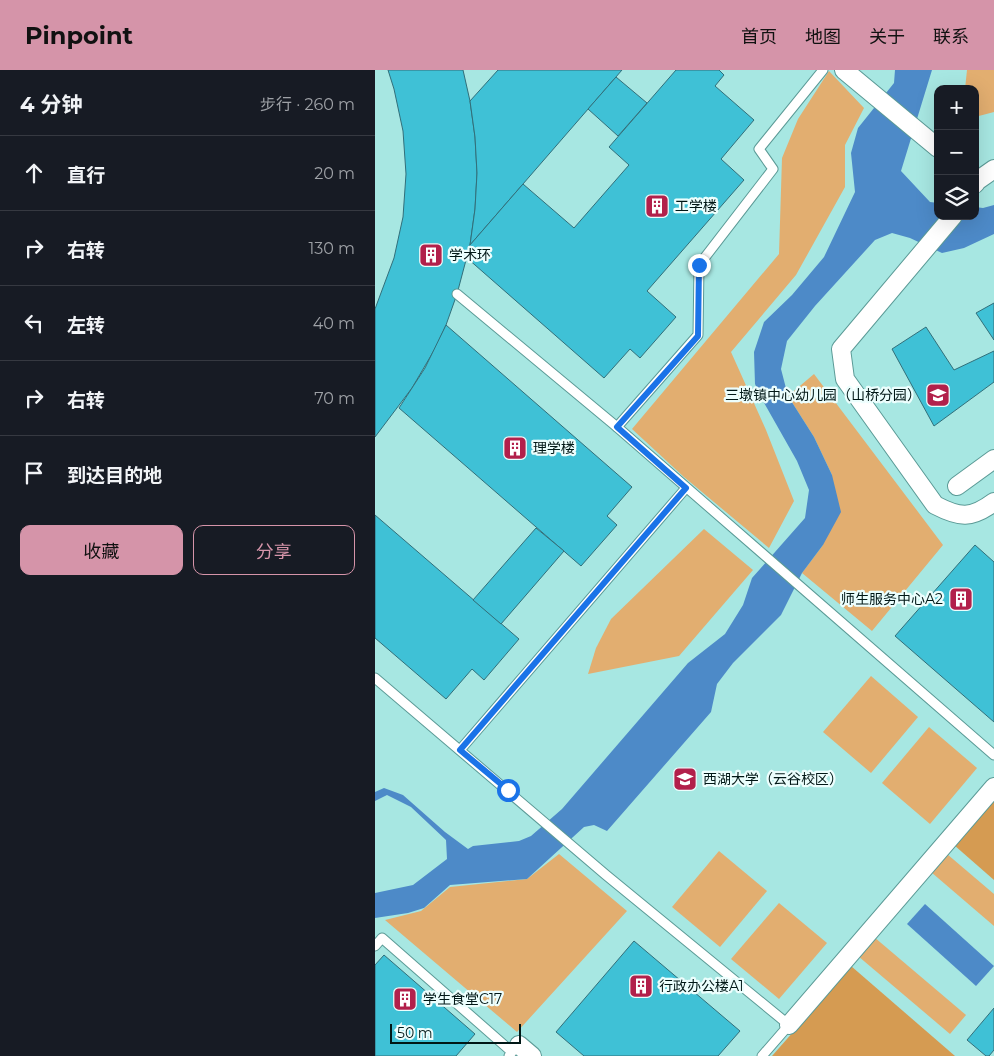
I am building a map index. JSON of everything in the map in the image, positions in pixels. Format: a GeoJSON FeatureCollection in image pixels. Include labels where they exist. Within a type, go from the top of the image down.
{"type":"FeatureCollection","features":[{"type":"Feature","properties":{"kind":"street"},"geometry":{"type":"LineString","coordinates":[[844,70],[931,143]]}},
{"type":"Feature","properties":{"kind":"street"},"geometry":{"type":"LineString","coordinates":[[979,180],[994,169]]}},
{"type":"Feature","properties":{"kind":"street"},"geometry":{"type":"LineString","coordinates":[[950,220],[841,349],[845,379],[935,505],[949,513],[964,516],[986,508],[994,502]]}},
{"type":"Feature","properties":{"kind":"street"},"geometry":{"type":"LineString","coordinates":[[957,486],[994,460]]}},
{"type":"Feature","properties":{"kind":"street"},"geometry":{"type":"LineString","coordinates":[[789,1025],[994,787]]}},
{"type":"Feature","properties":{"kind":"street"},"geometry":{"type":"LineString","coordinates":[[514,1050],[533,1056]]}},
{"type":"Feature","properties":{"kind":"lane"},"geometry":{"type":"LineString","coordinates":[[617,427],[698,336],[699,265],[773,169],[759,148],[823,70]]}},
{"type":"Feature","properties":{"kind":"lane"},"geometry":{"type":"LineString","coordinates":[[457,294],[617,427],[994,754]]}},
{"type":"Feature","properties":{"kind":"lane"},"geometry":{"type":"LineString","coordinates":[[460,750],[686,488]]}},
{"type":"Feature","properties":{"kind":"lane"},"geometry":{"type":"LineString","coordinates":[[375,678],[606,875],[789,1025],[763,1056]]}},
{"type":"Feature","properties":{"kind":"lane"},"geometry":{"type":"LineString","coordinates":[[375,946],[382,938],[512,1052],[514,1050]]}},
{"type":"Feature","properties":{"kind":"shaded area"},"geometry":{"type":"Polygon","coordinates":[[[967,70],[994,70],[994,112],[979,116],[979,85],[965,85],[967,70]]]}},
{"type":"Feature","properties":{"kind":"shaded area"},"geometry":{"type":"Polygon","coordinates":[[[829,71],[864,108],[845,145],[845,187],[796,275],[731,352],[766,430],[794,501],[769,548],[684,477],[632,429],[779,254],[782,158],[798,119],[829,71]]]}},
{"type":"Feature","properties":{"kind":"shaded area"},"geometry":{"type":"Polygon","coordinates":[[[814,374],[943,545],[872,631],[802,573],[823,545],[832,475],[814,437],[788,396],[814,374]]]}},
{"type":"Feature","properties":{"kind":"shaded area"},"geometry":{"type":"Polygon","coordinates":[[[704,529],[753,570],[679,656],[588,674],[596,648],[611,619],[704,529]]]}},
{"type":"Feature","properties":{"kind":"shaded area"},"geometry":{"type":"Polygon","coordinates":[[[871,676],[918,717],[871,773],[823,732],[871,676]]]}},
{"type":"Feature","properties":{"kind":"shaded area"},"geometry":{"type":"Polygon","coordinates":[[[929,727],[977,768],[930,824],[882,783],[929,727]]]}},
{"type":"Feature","properties":{"kind":"shaded area"},"geometry":{"type":"Polygon","coordinates":[[[994,801],[994,880],[954,845],[994,801]]]}},
{"type":"Feature","properties":{"kind":"shaded area"},"geometry":{"type":"Polygon","coordinates":[[[719,851],[767,891],[720,947],[672,907],[719,851]]]}},
{"type":"Feature","properties":{"kind":"shaded area"},"geometry":{"type":"Polygon","coordinates":[[[559,854],[627,911],[517,1032],[385,920],[421,911],[450,887],[527,879],[559,854]]]}},
{"type":"Feature","properties":{"kind":"shaded area"},"geometry":{"type":"Polygon","coordinates":[[[947,854],[994,894],[994,926],[931,872],[947,854]]]}},
{"type":"Feature","properties":{"kind":"shaded area"},"geometry":{"type":"Polygon","coordinates":[[[779,903],[827,943],[779,999],[731,959],[779,903]]]}},
{"type":"Feature","properties":{"kind":"shaded area"},"geometry":{"type":"Polygon","coordinates":[[[874,937],[966,1015],[950,1034],[858,956],[874,937]]]}},
{"type":"Feature","properties":{"kind":"shaded area"},"geometry":{"type":"Polygon","coordinates":[[[851,966],[955,1056],[772,1056],[851,966]]]}},
{"type":"Feature","properties":{"kind":"water"},"geometry":{"type":"Polygon","coordinates":[[[895,70],[932,70],[901,171],[930,202],[934,202],[934,220],[979,220],[979,208],[994,205],[994,234],[964,248],[942,253],[910,238],[892,233],[875,240],[815,306],[787,341],[781,369],[788,396],[814,437],[832,475],[841,512],[823,545],[802,573],[781,615],[733,663],[717,684],[711,712],[607,831],[594,825],[584,827],[527,879],[450,885],[424,908],[408,913],[375,918],[375,893],[413,885],[447,859],[446,840],[411,807],[387,795],[375,801],[375,792],[384,788],[403,795],[445,832],[468,849],[473,846],[519,841],[531,836],[562,809],[688,663],[725,634],[743,605],[752,578],[805,518],[809,490],[797,461],[755,384],[754,352],[764,322],[792,295],[824,257],[855,192],[851,153],[858,128],[894,83],[895,70]]]}},
{"type":"Feature","properties":{"kind":"water"},"geometry":{"type":"Polygon","coordinates":[[[925,904],[994,966],[976,986],[907,924],[925,904]]]}},
{"type":"Feature","properties":{"kind":"building","name":"学术环"},"geometry":{"type":"Polygon","coordinates":[[[388,70],[463,70],[475,137],[477,173],[470,245],[457,294],[446,325],[436,347],[412,388],[375,437],[375,309],[394,258],[403,217],[406,174],[403,131],[388,70]]]}},
{"type":"Feature","properties":{"kind":"building"},"geometry":{"type":"Polygon","coordinates":[[[498,70],[622,70],[470,245],[477,173],[470,101],[498,70]]]}},
{"type":"Feature","properties":{"kind":"building","name":"工学楼"},"geometry":{"type":"Polygon","coordinates":[[[676,70],[719,70],[724,75],[715,86],[754,120],[721,159],[744,180],[647,291],[676,317],[640,358],[630,349],[604,378],[467,258],[470,245],[523,184],[574,228],[629,165],[609,147],[676,70]]]}},
{"type":"Feature","properties":{"kind":"building"},"geometry":{"type":"Polygon","coordinates":[[[616,77],[647,103],[618,136],[588,109],[616,77]]]}},
{"type":"Feature","properties":{"kind":"building"},"geometry":{"type":"Polygon","coordinates":[[[994,303],[994,340],[976,313],[994,303]]]}},
{"type":"Feature","properties":{"kind":"building","name":"理学楼"},"geometry":{"type":"Polygon","coordinates":[[[446,325],[632,487],[607,516],[617,525],[581,566],[399,408],[425,368],[446,325]]]}},
{"type":"Feature","properties":{"kind":"building"},"geometry":{"type":"Polygon","coordinates":[[[926,327],[954,370],[994,351],[994,382],[934,426],[892,349],[926,327]]]}},
{"type":"Feature","properties":{"kind":"building"},"geometry":{"type":"Polygon","coordinates":[[[375,515],[519,639],[484,680],[472,669],[446,699],[375,638],[375,515]]]}},
{"type":"Feature","properties":{"kind":"building"},"geometry":{"type":"Polygon","coordinates":[[[536,528],[564,551],[501,624],[473,600],[536,528]]]}},
{"type":"Feature","properties":{"kind":"building","name":"师生服务中心A2"},"geometry":{"type":"Polygon","coordinates":[[[975,545],[994,562],[994,722],[895,636],[975,545]]]}},
{"type":"Feature","properties":{"kind":"building","name":"行政办公楼A1"},"geometry":{"type":"Polygon","coordinates":[[[634,941],[740,1031],[718,1056],[584,1056],[556,1032],[634,941]]]}},
{"type":"Feature","properties":{"kind":"building","name":"学生食堂C17"},"geometry":{"type":"Polygon","coordinates":[[[384,955],[475,1034],[456,1056],[375,1056],[375,965],[384,955]]]}},
{"type":"Feature","properties":{"kind":"building"},"geometry":{"type":"Polygon","coordinates":[[[994,1008],[994,1050],[989,1056],[986,1056],[967,1040],[994,1008]]]}},
{"type":"Feature","properties":{"kind":"place","name":"工学楼"},"geometry":{"type":"Point","coordinates":[657,206]}},
{"type":"Feature","properties":{"kind":"place","name":"学术环"},"geometry":{"type":"Point","coordinates":[431,255]}},
{"type":"Feature","properties":{"kind":"place","name":"三墩镇中心幼儿园（山桥分园）"},"geometry":{"type":"Point","coordinates":[938,395]}},
{"type":"Feature","properties":{"kind":"place","name":"理学楼"},"geometry":{"type":"Point","coordinates":[515,448]}},
{"type":"Feature","properties":{"kind":"place","name":"师生服务中心A2"},"geometry":{"type":"Point","coordinates":[961,599]}},
{"type":"Feature","properties":{"kind":"place","name":"西湖大学（云谷校区）"},"geometry":{"type":"Point","coordinates":[685,779]}},
{"type":"Feature","properties":{"kind":"place","name":"行政办公楼A1"},"geometry":{"type":"Point","coordinates":[641,986]}},
{"type":"Feature","properties":{"kind":"place","name":"学生食堂C17"},"geometry":{"type":"Point","coordinates":[405,999]}},
{"type":"Feature","properties":{"kind":"route"},"geometry":{"type":"LineString","coordinates":[[508,790],[460,750],[686,488],[617,427],[698,336],[699,265]]}}]}
